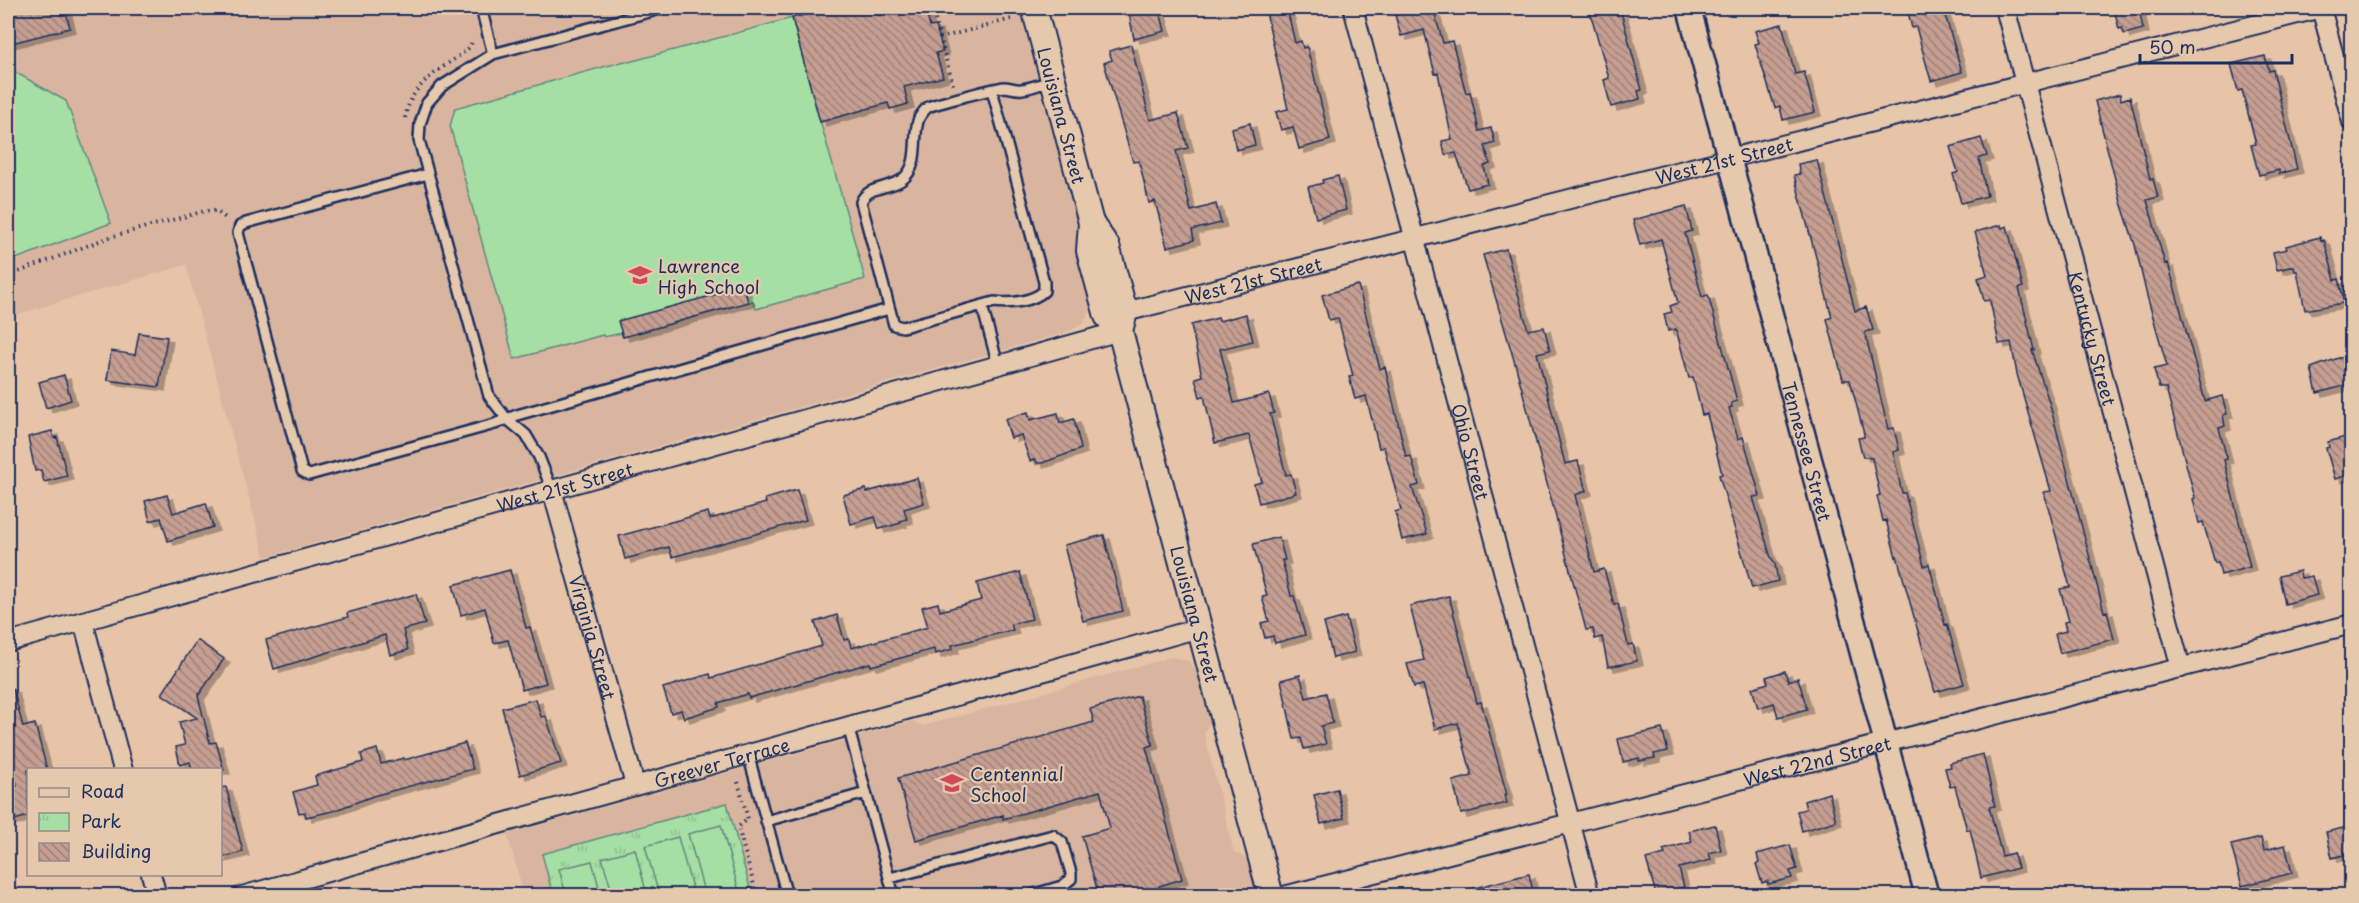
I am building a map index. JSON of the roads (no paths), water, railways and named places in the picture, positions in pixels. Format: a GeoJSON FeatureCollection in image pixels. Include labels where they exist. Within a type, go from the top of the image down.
{"type":"FeatureCollection","features":[{"type":"Feature","properties":{"kind":"main road","name":"Louisiana Street"},"geometry":{"type":"LineString","coordinates":[[1026,12],[1053,80],[1092,223],[1089,251],[1107,316],[1122,321],[1199,628],[1271,896]]}},
{"type":"Feature","properties":{"kind":"street","name":"Ohio Street"},"geometry":{"type":"LineString","coordinates":[[1353,8],[1590,896]]}},
{"type":"Feature","properties":{"kind":"street","name":"Tennessee Street"},"geometry":{"type":"LineString","coordinates":[[1689,8],[1927,896]]}},
{"type":"Feature","properties":{"kind":"street","name":"Kentucky Street"},"geometry":{"type":"LineString","coordinates":[[2005,8],[2181,668]]}},
{"type":"Feature","properties":{"kind":"street","name":"West 21st Street"},"geometry":{"type":"LineString","coordinates":[[8,642],[998,365],[1122,321],[1414,238],[2321,8]]}},
{"type":"Feature","properties":{"kind":"street"},"geometry":{"type":"LineString","coordinates":[[2321,8],[2352,122]]}},
{"type":"Feature","properties":{"kind":"street","name":"Virginia Street"},"geometry":{"type":"LineString","coordinates":[[552,489],[635,785]]}},
{"type":"Feature","properties":{"kind":"street"},"geometry":{"type":"LineString","coordinates":[[83,621],[122,768]]}},
{"type":"Feature","properties":{"kind":"street","name":"West 22nd Street"},"geometry":{"type":"LineString","coordinates":[[1284,896],[2352,624]]}},
{"type":"Feature","properties":{"kind":"street","name":"Greever Terrace"},"geometry":{"type":"LineString","coordinates":[[242,896],[1199,628]]}},
{"type":"Feature","properties":{"kind":"street"},"geometry":{"type":"LineString","coordinates":[[152,876],[157,896]]}},
{"type":"Feature","properties":{"kind":"lane"},"geometry":{"type":"LineString","coordinates":[[481,8],[493,54]]}},
{"type":"Feature","properties":{"kind":"lane"},"geometry":{"type":"LineString","coordinates":[[552,489],[539,457],[526,435],[507,419],[489,396],[418,140],[420,124],[427,103],[442,86],[493,54],[664,8]]}},
{"type":"Feature","properties":{"kind":"lane"},"geometry":{"type":"LineString","coordinates":[[992,90],[1044,282],[1044,291],[1039,296],[1008,304],[994,302],[903,327],[894,326],[861,202],[864,196],[900,183],[906,176],[913,161],[920,118],[927,108],[941,104],[992,90],[1003,87],[1022,89],[1053,80]]}},
{"type":"Feature","properties":{"kind":"lane"},"geometry":{"type":"LineString","coordinates":[[428,174],[240,226],[238,233],[302,471],[309,475],[889,309]]}},
{"type":"Feature","properties":{"kind":"lane"},"geometry":{"type":"LineString","coordinates":[[982,306],[998,365]]}},
{"type":"Feature","properties":{"kind":"lane"},"geometry":{"type":"LineString","coordinates":[[848,726],[894,896]]}},
{"type":"Feature","properties":{"kind":"lane"},"geometry":{"type":"LineString","coordinates":[[748,754],[787,896]]}},
{"type":"Feature","properties":{"kind":"lane"},"geometry":{"type":"LineString","coordinates":[[766,821],[866,793]]}},
{"type":"Feature","properties":{"kind":"lane"},"geometry":{"type":"LineString","coordinates":[[890,879],[1053,835],[1062,842],[1071,879],[1062,886],[1028,896]]}},
{"type":"Feature","properties":{"kind":"place","name":"Lawrence High School"},"geometry":{"type":"Point","coordinates":[640,275]}},
{"type":"Feature","properties":{"kind":"place","name":"Centennial School"},"geometry":{"type":"Point","coordinates":[952,783]}}]}
